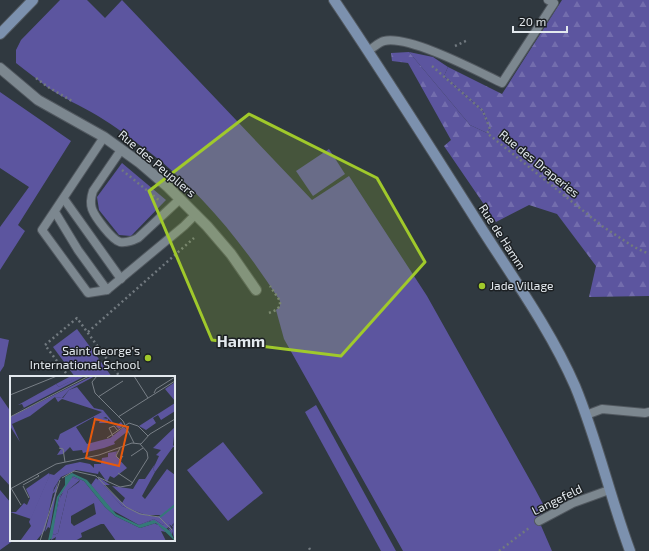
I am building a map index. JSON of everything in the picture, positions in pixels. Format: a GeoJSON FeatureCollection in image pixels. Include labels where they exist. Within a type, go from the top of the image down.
{"type":"FeatureCollection","features":[{"type":"Feature","properties":{"kind":"main road"},"geometry":{"type":"LineString","coordinates":[[0,34],[33,0]]}},
{"type":"Feature","properties":{"kind":"main road","name":"Rue de Hamm"},"geometry":{"type":"LineString","coordinates":[[334,0],[520,289],[553,343],[586,415],[630,551]]}},
{"type":"Feature","properties":{"kind":"street","name":"Rue des Peupliers"},"geometry":{"type":"LineString","coordinates":[[0,68],[38,100],[104,137],[140,163],[196,214],[231,254],[256,290]]}},
{"type":"Feature","properties":{"kind":"lane"},"geometry":{"type":"LineString","coordinates":[[368,51],[383,41],[402,42],[440,54],[502,83],[554,3],[548,0]]}},
{"type":"Feature","properties":{"kind":"lane"},"geometry":{"type":"LineString","coordinates":[[104,137],[42,230],[88,294],[107,290],[184,226],[196,214]]}},
{"type":"Feature","properties":{"kind":"lane"},"geometry":{"type":"LineString","coordinates":[[121,150],[93,191],[91,197],[92,210],[96,218],[114,239],[126,242],[133,241],[138,238],[180,199]]}},
{"type":"Feature","properties":{"kind":"lane"},"geometry":{"type":"LineString","coordinates":[[64,199],[121,279]]}},
{"type":"Feature","properties":{"kind":"lane"},"geometry":{"type":"LineString","coordinates":[[55,212],[78,250],[107,290]]}},
{"type":"Feature","properties":{"kind":"lane"},"geometry":{"type":"LineString","coordinates":[[586,415],[602,409],[645,413],[649,412]]}},
{"type":"Feature","properties":{"kind":"lane","name":"Langefeld"},"geometry":{"type":"LineString","coordinates":[[539,521],[573,503],[610,490]]}},
{"type":"Feature","properties":{"kind":"path","name":"Rue des Draperies"},"geometry":{"type":"LineString","coordinates":[[432,66],[483,111],[490,129],[487,133],[602,226],[634,247],[649,254]]}},
{"type":"Feature","properties":{"kind":"path"},"geometry":{"type":"LineString","coordinates":[[88,332],[194,238]]}},
{"type":"Feature","properties":{"kind":"path"},"geometry":{"type":"LineString","coordinates":[[68,376],[44,345],[77,318],[119,376]]}},
{"type":"Feature","properties":{"kind":"path","name":"Langefeld"},"geometry":{"type":"LineString","coordinates":[[499,551],[539,521]]}},
{"type":"Feature","properties":{"kind":"highlighted area"},"geometry":{"type":"Polygon","coordinates":[[[249,114],[377,178],[425,262],[341,356],[212,340],[149,191],[249,114]]]}},
{"type":"Feature","properties":{"kind":"green space"},"geometry":{"type":"Polygon","coordinates":[[[60,0],[87,0],[105,18],[122,0],[312,200],[349,176],[427,296],[535,489],[544,506],[539,521],[552,551],[403,551],[284,339],[276,310],[280,306],[280,301],[236,239],[204,201],[186,183],[148,151],[92,112],[47,87],[16,63],[16,50],[21,40],[60,0]]]}},
{"type":"Feature","properties":{"kind":"green space"},"geometry":{"type":"Polygon","coordinates":[[[562,0],[649,0],[649,296],[589,297],[596,266],[557,214],[529,205],[496,222],[444,146],[451,140],[408,63],[392,61],[391,53],[409,52],[470,125],[487,133],[490,129],[483,111],[444,76],[448,67],[502,94],[562,0]]]}},
{"type":"Feature","properties":{"kind":"green space"},"geometry":{"type":"Polygon","coordinates":[[[409,52],[433,57],[448,67],[444,76],[483,111],[490,129],[487,133],[470,125],[409,52]]]}},
{"type":"Feature","properties":{"kind":"green space"},"geometry":{"type":"Polygon","coordinates":[[[0,92],[71,141],[18,225],[25,231],[0,270],[0,227],[29,187],[0,168],[0,92]]]}},
{"type":"Feature","properties":{"kind":"green space"},"geometry":{"type":"Polygon","coordinates":[[[329,149],[345,174],[313,196],[296,171],[329,149]]]}},
{"type":"Feature","properties":{"kind":"green space"},"geometry":{"type":"Polygon","coordinates":[[[122,163],[166,200],[131,236],[119,235],[99,210],[97,197],[122,163]]]}},
{"type":"Feature","properties":{"kind":"green space"},"geometry":{"type":"Polygon","coordinates":[[[77,329],[111,376],[74,376],[53,347],[77,329]]]}},
{"type":"Feature","properties":{"kind":"green space"},"geometry":{"type":"Polygon","coordinates":[[[0,338],[9,340],[4,366],[0,372],[0,338]]]}},
{"type":"Feature","properties":{"kind":"green space"},"geometry":{"type":"Polygon","coordinates":[[[0,396],[10,411],[10,486],[0,475],[0,396]]]}},
{"type":"Feature","properties":{"kind":"green space"},"geometry":{"type":"Polygon","coordinates":[[[316,405],[396,551],[381,551],[305,412],[316,405]]]}},
{"type":"Feature","properties":{"kind":"green space"},"geometry":{"type":"Polygon","coordinates":[[[223,442],[263,493],[228,521],[187,470],[223,442]]]}},
{"type":"Feature","properties":{"kind":"green space"},"geometry":{"type":"Polygon","coordinates":[[[0,490],[10,502],[10,541],[13,541],[0,550],[0,490]]]}},
{"type":"Feature","properties":{"kind":"place","name":"Jade Village"},"geometry":{"type":"Point","coordinates":[482,286]}},
{"type":"Feature","properties":{"kind":"place","name":"Saint George's International School"},"geometry":{"type":"Point","coordinates":[148,358]}},
{"type":"Feature","properties":{"kind":"district","name":"Hamm"},"geometry":{"type":"Point","coordinates":[241,341]}}]}
